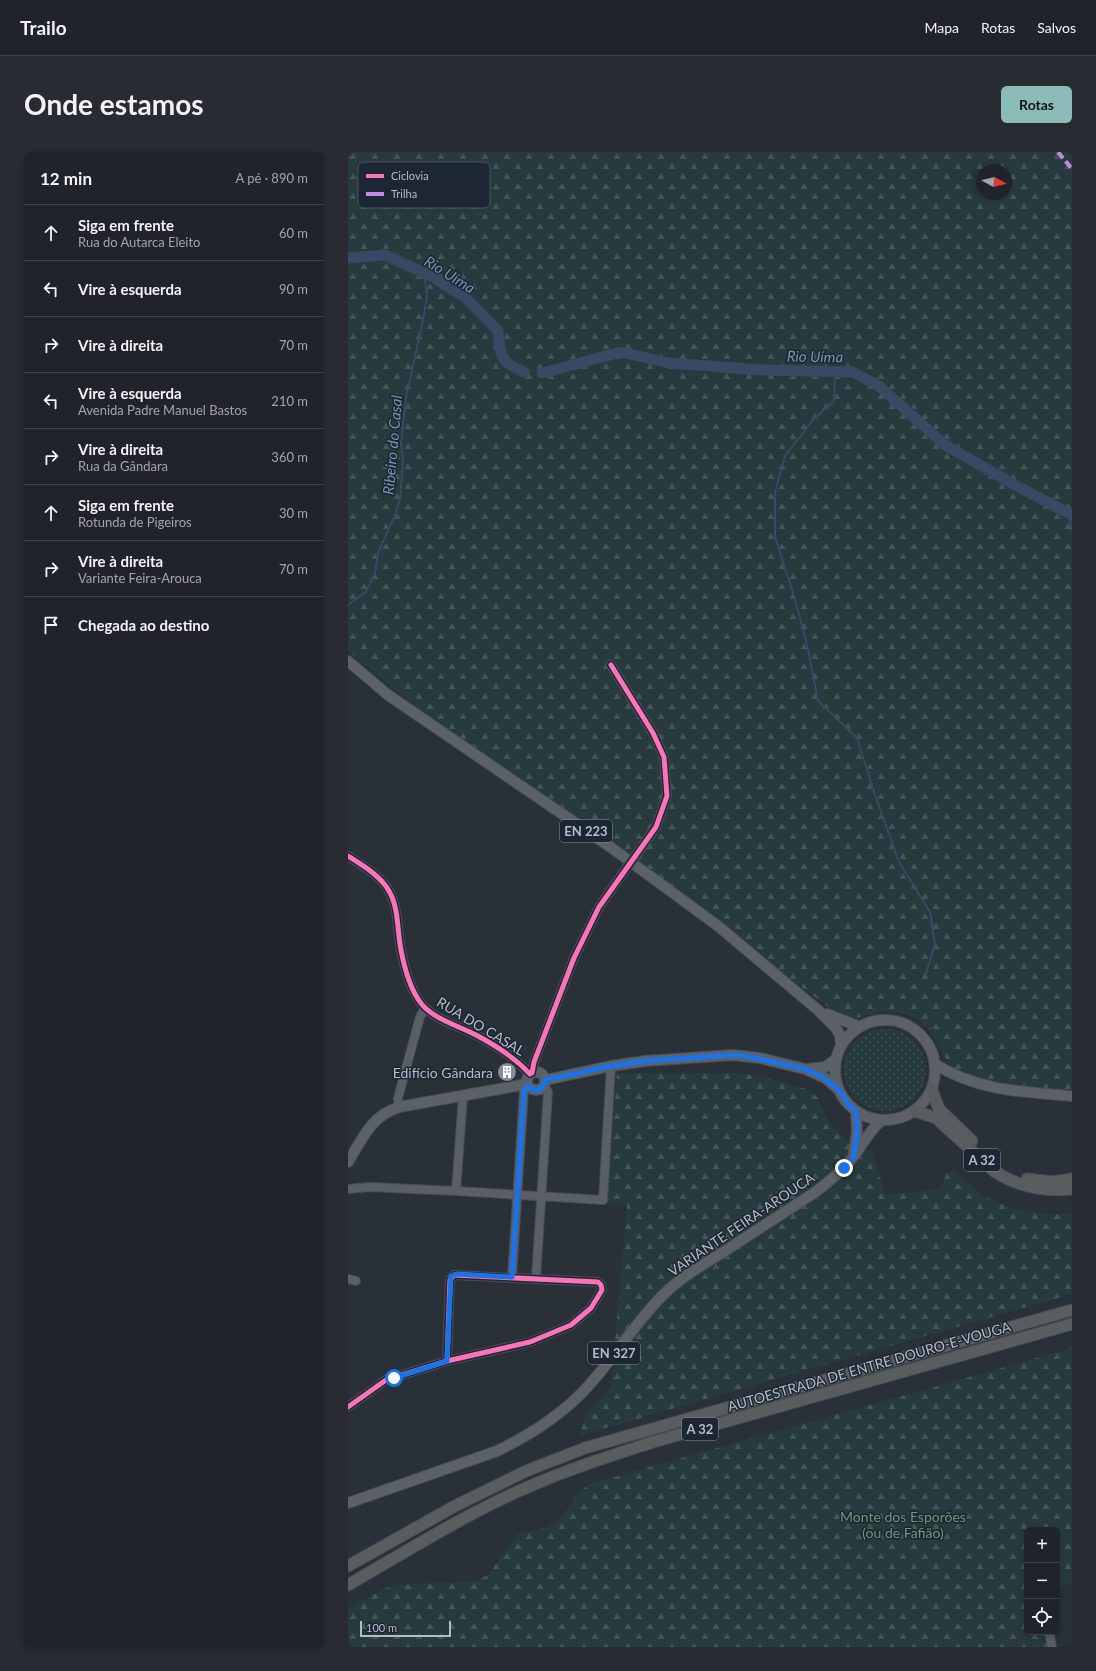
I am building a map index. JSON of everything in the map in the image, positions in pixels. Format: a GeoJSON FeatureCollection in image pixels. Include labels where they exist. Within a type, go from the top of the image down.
{"type":"FeatureCollection","features":[{"type":"Feature","properties":{"kind":"highway","name":"A 32"},"geometry":{"type":"LineString","coordinates":[[933,1086],[939,1110],[1003,1170],[1020,1177],[1042,1182],[1072,1179]]}},
{"type":"Feature","properties":{"kind":"highway","name":"A 32"},"geometry":{"type":"LineString","coordinates":[[915,1111],[936,1118],[994,1171],[1005,1178],[1041,1190],[1072,1189]]}},
{"type":"Feature","properties":{"kind":"highway","name":"AUTOESTRADA DE ENTRE DOURO-E-VOUGA"},"geometry":{"type":"LineString","coordinates":[[348,1566],[455,1506],[526,1471],[585,1448],[1072,1310]]}},
{"type":"Feature","properties":{"kind":"highway","name":"AUTOESTRADA DE ENTRE DOURO-E-VOUGA"},"geometry":{"type":"LineString","coordinates":[[348,1585],[460,1521],[534,1484],[587,1463],[653,1442],[1072,1324]]}},
{"type":"Feature","properties":{"kind":"main road","name":"EN 223"},"geometry":{"type":"LineString","coordinates":[[348,661],[388,695],[609,846],[718,926],[818,1010],[835,1027],[840,1035],[841,1046]]}},
{"type":"Feature","properties":{"kind":"main road","name":"EN 223"},"geometry":{"type":"LineString","coordinates":[[818,1010],[844,1022],[860,1027]]}},
{"type":"Feature","properties":{"kind":"main road"},"geometry":{"type":"LineString","coordinates":[[529,1079],[533,1090],[538,1090],[544,1082],[611,1066],[645,1061],[733,1055],[760,1058],[805,1069],[824,1078],[839,1090],[849,1105],[856,1111],[872,1119],[881,1121],[899,1119],[915,1111],[924,1102],[933,1086],[935,1064],[930,1047],[919,1032],[903,1023],[895,1021],[877,1021],[860,1027],[849,1036],[841,1046],[836,1059],[835,1075],[839,1090]]}},
{"type":"Feature","properties":{"kind":"main road"},"geometry":{"type":"LineString","coordinates":[[805,1069],[825,1067],[836,1059]]}},
{"type":"Feature","properties":{"kind":"main road"},"geometry":{"type":"LineString","coordinates":[[935,1064],[958,1077],[988,1087],[1072,1096]]}},
{"type":"Feature","properties":{"kind":"main road"},"geometry":{"type":"LineString","coordinates":[[348,1162],[374,1121],[384,1112],[399,1107],[463,1096],[529,1079],[540,1074],[544,1082]]}},
{"type":"Feature","properties":{"kind":"main road"},"geometry":{"type":"LineString","coordinates":[[933,1086],[947,1077],[958,1077]]}},
{"type":"Feature","properties":{"kind":"main road"},"geometry":{"type":"LineString","coordinates":[[854,1156],[857,1132],[856,1111]]}},
{"type":"Feature","properties":{"kind":"main road","name":"VARIANTE FEIRA-AROUCA"},"geometry":{"type":"LineString","coordinates":[[348,1503],[497,1451],[536,1431],[563,1411],[582,1393],[643,1316],[664,1294],[687,1276],[814,1193],[832,1179],[854,1156],[868,1135],[881,1121]]}},
{"type":"Feature","properties":{"kind":"street"},"geometry":{"type":"LineString","coordinates":[[512,1277],[524,1091],[574,958],[599,907],[656,827],[667,796],[664,757],[653,733],[611,665]]}},
{"type":"Feature","properties":{"kind":"street","name":"RUA DO CASAL"},"geometry":{"type":"LineString","coordinates":[[348,856],[378,877],[389,890],[394,902],[401,951],[410,982],[418,999],[425,1008],[478,1036],[523,1066],[529,1079]]}},
{"type":"Feature","properties":{"kind":"street"},"geometry":{"type":"LineString","coordinates":[[399,1107],[398,1098],[420,1017],[425,1008]]}},
{"type":"Feature","properties":{"kind":"street"},"geometry":{"type":"LineString","coordinates":[[348,1189],[370,1187],[456,1190],[603,1200],[611,1066]]}},
{"type":"Feature","properties":{"kind":"street"},"geometry":{"type":"LineString","coordinates":[[536,1278],[548,1092],[544,1082]]}},
{"type":"Feature","properties":{"kind":"street"},"geometry":{"type":"LineString","coordinates":[[456,1190],[463,1096]]}},
{"type":"Feature","properties":{"kind":"street"},"geometry":{"type":"LineString","coordinates":[[348,1407],[386,1380],[447,1361],[530,1342],[572,1325],[591,1308],[602,1290],[601,1285],[598,1282],[536,1278],[457,1274],[451,1276],[447,1361]]}},
{"type":"Feature","properties":{"kind":"street"},"geometry":{"type":"LineString","coordinates":[[1050,1635],[1052,1647]]}},
{"type":"Feature","properties":{"kind":"green space"},"geometry":{"type":"Polygon","coordinates":[[[348,152],[1072,152],[1072,1093],[1004,1085],[979,1079],[956,1071],[949,1064],[930,1031],[920,1021],[909,1015],[895,1012],[880,1012],[853,1019],[836,1013],[636,863],[419,710],[348,651],[348,152]]]}},
{"type":"Feature","properties":{"kind":"green space"},"geometry":{"type":"Polygon","coordinates":[[[885,1029],[901,1032],[914,1041],[923,1054],[926,1070],[923,1086],[914,1099],[901,1108],[885,1111],[869,1108],[856,1099],[847,1086],[844,1070],[847,1054],[856,1041],[869,1032],[885,1029]]]}},
{"type":"Feature","properties":{"kind":"green space"},"geometry":{"type":"Polygon","coordinates":[[[617,1073],[737,1073],[761,1076],[810,1090],[818,1098],[827,1119],[841,1136],[854,1146],[872,1150],[885,1195],[938,1189],[942,1186],[946,1174],[952,1171],[992,1200],[1014,1208],[1037,1213],[1072,1214],[1072,1294],[578,1436],[587,1414],[611,1388],[627,1205],[607,1204],[617,1073]]]}},
{"type":"Feature","properties":{"kind":"green space","name":"Monte dos Esporões (ou de Fafião)"},"geometry":{"type":"Polygon","coordinates":[[[1072,1348],[1072,1583],[1060,1586],[1060,1527],[1024,1527],[1024,1635],[1046,1635],[1049,1647],[348,1647],[348,1608],[392,1585],[477,1581],[489,1574],[516,1535],[543,1528],[558,1520],[576,1497],[592,1483],[1072,1348]]]}},
{"type":"Feature","properties":{"kind":"waterway","name":"Rio Uíma"},"geometry":{"type":"LineString","coordinates":[[348,258],[385,255],[433,277],[465,297],[498,331],[503,358],[510,365],[524,372]]}},
{"type":"Feature","properties":{"kind":"waterway","name":"Ribeiro do Casal"},"geometry":{"type":"LineString","coordinates":[[348,605],[366,592],[375,573],[378,553],[395,515],[400,499],[403,462],[401,443],[406,398],[427,295],[424,273]]}},
{"type":"Feature","properties":{"kind":"waterway","name":"Rio Uíma"},"geometry":{"type":"LineString","coordinates":[[542,373],[621,352],[669,363],[761,370],[853,372],[879,386],[945,445],[1015,485],[1072,515]]}},
{"type":"Feature","properties":{"kind":"waterway"},"geometry":{"type":"LineString","coordinates":[[835,372],[834,401],[813,420],[785,456],[775,492],[775,537],[794,596],[807,644],[818,701],[857,738],[874,792],[899,862],[930,912],[935,944],[926,974]]}},
{"type":"Feature","properties":{"kind":"waterway"},"geometry":{"type":"LineString","coordinates":[[1068,513],[1072,530]]}},
{"type":"Feature","properties":{"kind":"marked path"},"geometry":{"type":"LineString","coordinates":[[1058,152],[1072,169]]}},
{"type":"Feature","properties":{"kind":"cycle path"},"geometry":{"type":"LineString","coordinates":[[532,1073],[534,1062],[574,958],[599,907],[656,827],[667,796],[664,757],[653,733],[611,665]]}},
{"type":"Feature","properties":{"kind":"cycle path"},"geometry":{"type":"LineString","coordinates":[[348,856],[381,880],[389,891],[395,905],[405,969],[409,982],[423,1006],[436,1016],[476,1035],[498,1048],[530,1074]]}},
{"type":"Feature","properties":{"kind":"cycle path"},"geometry":{"type":"LineString","coordinates":[[348,1407],[386,1380],[447,1361],[530,1342],[571,1325],[591,1308],[602,1290],[601,1285],[598,1282],[454,1275],[450,1280],[447,1361]]}},
{"type":"Feature","properties":{"kind":"place","name":"Edifício Gândara"},"geometry":{"type":"Point","coordinates":[507,1072]}},
{"type":"Feature","properties":{"kind":"route"},"geometry":{"type":"LineString","coordinates":[[394,1378],[447,1361],[451,1276],[457,1274],[512,1277],[524,1091],[528,1086],[533,1090],[538,1090],[543,1087],[545,1080],[611,1066],[645,1061],[733,1055],[760,1058],[805,1069],[827,1080],[839,1090],[843,1098],[856,1111],[857,1132],[854,1156],[844,1168]]}}]}
